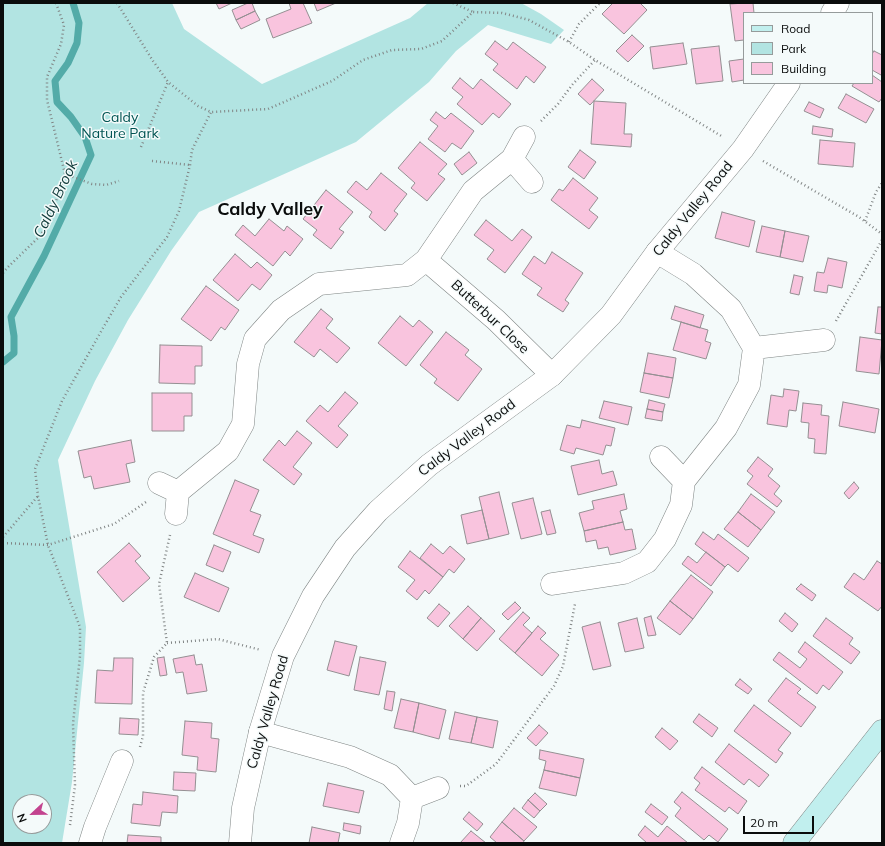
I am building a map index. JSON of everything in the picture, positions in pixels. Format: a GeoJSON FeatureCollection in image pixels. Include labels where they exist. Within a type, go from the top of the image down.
{"type":"FeatureCollection","features":[{"type":"Feature","properties":{"kind":"main road"},"geometry":{"type":"LineString","coordinates":[[794,843],[882,731]]}},
{"type":"Feature","properties":{"kind":"street"},"geometry":{"type":"LineString","coordinates":[[833,12],[838,3]]}},
{"type":"Feature","properties":{"kind":"street","name":"Caldy Valley Road"},"geometry":{"type":"LineString","coordinates":[[240,843],[243,808],[260,732],[283,656],[313,596],[346,548],[378,511],[429,465],[552,375],[610,315],[658,252],[743,149],[788,84]]}},
{"type":"Feature","properties":{"kind":"street"},"geometry":{"type":"LineString","coordinates":[[176,514],[168,487],[228,451],[243,424],[248,364],[255,339],[281,310],[319,284],[406,275],[426,260],[473,191],[512,159],[524,137]]}},
{"type":"Feature","properties":{"kind":"street"},"geometry":{"type":"LineString","coordinates":[[512,159],[532,182]]}},
{"type":"Feature","properties":{"kind":"street"},"geometry":{"type":"LineString","coordinates":[[552,584],[624,573],[647,562],[665,539],[681,505],[684,481],[726,428],[749,385],[754,348],[731,309],[693,274],[658,252]]}},
{"type":"Feature","properties":{"kind":"street","name":"Butterbur Close"},"geometry":{"type":"LineString","coordinates":[[426,260],[496,320],[552,375]]}},
{"type":"Feature","properties":{"kind":"street"},"geometry":{"type":"LineString","coordinates":[[754,348],[824,340]]}},
{"type":"Feature","properties":{"kind":"street"},"geometry":{"type":"LineString","coordinates":[[661,457],[684,481]]}},
{"type":"Feature","properties":{"kind":"street"},"geometry":{"type":"LineString","coordinates":[[260,732],[350,757],[390,775],[412,798]]}},
{"type":"Feature","properties":{"kind":"street"},"geometry":{"type":"LineString","coordinates":[[90,843],[122,761]]}},
{"type":"Feature","properties":{"kind":"street"},"geometry":{"type":"LineString","coordinates":[[412,798],[438,788]]}},
{"type":"Feature","properties":{"kind":"street"},"geometry":{"type":"LineString","coordinates":[[401,843],[408,823],[412,798]]}},
{"type":"Feature","properties":{"kind":"path"},"geometry":{"type":"LineString","coordinates":[[3,273],[41,235],[53,210],[65,174],[47,100],[47,77],[61,44],[64,25],[56,3]]}},
{"type":"Feature","properties":{"kind":"path"},"geometry":{"type":"LineString","coordinates":[[117,3],[153,61],[168,82],[198,106],[211,112],[268,109],[332,82],[363,60],[392,50],[421,49],[442,41],[473,12]]}},
{"type":"Feature","properties":{"kind":"path"},"geometry":{"type":"LineString","coordinates":[[453,3],[473,12],[502,13],[529,20],[569,42],[595,60],[865,221],[882,234]]}},
{"type":"Feature","properties":{"kind":"path"},"geometry":{"type":"LineString","coordinates":[[569,42],[579,24],[600,3]]}},
{"type":"Feature","properties":{"kind":"path"},"geometry":{"type":"LineString","coordinates":[[524,137],[528,131],[539,123],[558,104],[572,85],[595,60]]}},
{"type":"Feature","properties":{"kind":"path"},"geometry":{"type":"LineString","coordinates":[[141,147],[168,82]]}},
{"type":"Feature","properties":{"kind":"path"},"geometry":{"type":"LineString","coordinates":[[69,828],[75,785],[73,724],[80,656],[80,627],[48,545],[38,496],[35,469],[62,401],[121,297],[167,237],[179,211],[192,150],[211,112]]}},
{"type":"Feature","properties":{"kind":"path"},"geometry":{"type":"LineString","coordinates":[[152,161],[190,165]]}},
{"type":"Feature","properties":{"kind":"path"},"geometry":{"type":"LineString","coordinates":[[65,174],[92,184],[106,185],[119,181]]}},
{"type":"Feature","properties":{"kind":"path"},"geometry":{"type":"LineString","coordinates":[[865,221],[876,192],[882,183]]}},
{"type":"Feature","properties":{"kind":"path"},"geometry":{"type":"LineString","coordinates":[[824,340],[882,240]]}},
{"type":"Feature","properties":{"kind":"path"},"geometry":{"type":"LineString","coordinates":[[3,543],[48,545],[114,524],[168,487]]}},
{"type":"Feature","properties":{"kind":"path"},"geometry":{"type":"LineString","coordinates":[[3,537],[38,496]]}},
{"type":"Feature","properties":{"kind":"path"},"geometry":{"type":"LineString","coordinates":[[167,643],[159,584],[172,523],[176,514]]}},
{"type":"Feature","properties":{"kind":"path"},"geometry":{"type":"LineString","coordinates":[[438,788],[466,786],[496,764],[554,686],[563,666],[579,580]]}},
{"type":"Feature","properties":{"kind":"path"},"geometry":{"type":"LineString","coordinates":[[122,761],[139,752],[143,736],[143,693],[154,657],[167,643],[218,639],[283,656]]}},
{"type":"Feature","properties":{"kind":"green space","name":"Caldy Nature Park"},"geometry":{"type":"Polygon","coordinates":[[[3,3],[172,3],[184,29],[262,84],[410,18],[428,3],[521,3],[541,14],[564,30],[551,44],[488,25],[456,51],[429,82],[356,142],[199,212],[171,251],[128,320],[95,381],[58,460],[86,627],[84,663],[72,782],[62,843],[3,843],[3,3]]]}},
{"type":"Feature","properties":{"kind":"building"},"geometry":{"type":"Polygon","coordinates":[[[216,3],[232,3],[219,9],[216,3]]]}},
{"type":"Feature","properties":{"kind":"building"},"geometry":{"type":"Polygon","coordinates":[[[248,3],[252,3],[255,11],[236,20],[232,10],[248,3]]]}},
{"type":"Feature","properties":{"kind":"building"},"geometry":{"type":"Polygon","coordinates":[[[289,3],[303,3],[312,23],[273,38],[266,19],[291,9],[289,3]]]}},
{"type":"Feature","properties":{"kind":"building"},"geometry":{"type":"Polygon","coordinates":[[[314,3],[336,3],[317,11],[314,3]]]}},
{"type":"Feature","properties":{"kind":"building"},"geometry":{"type":"Polygon","coordinates":[[[613,3],[640,3],[647,10],[624,34],[602,14],[613,3]]]}},
{"type":"Feature","properties":{"kind":"building"},"geometry":{"type":"Polygon","coordinates":[[[753,3],[754,12],[743,12],[743,40],[735,41],[730,4],[753,3]]]}},
{"type":"Feature","properties":{"kind":"building"},"geometry":{"type":"Polygon","coordinates":[[[255,11],[260,20],[241,29],[236,20],[255,11]]]}},
{"type":"Feature","properties":{"kind":"building"},"geometry":{"type":"Polygon","coordinates":[[[632,35],[644,46],[628,62],[616,51],[632,35]]]}},
{"type":"Feature","properties":{"kind":"building"},"geometry":{"type":"Polygon","coordinates":[[[495,41],[507,50],[513,42],[546,67],[534,83],[526,76],[517,89],[493,70],[498,64],[485,54],[495,41]]]}},
{"type":"Feature","properties":{"kind":"building"},"geometry":{"type":"Polygon","coordinates":[[[683,43],[687,64],[653,69],[650,47],[683,43]]]}},
{"type":"Feature","properties":{"kind":"building"},"geometry":{"type":"Polygon","coordinates":[[[719,46],[723,81],[696,84],[691,49],[719,46]]]}},
{"type":"Feature","properties":{"kind":"building"},"geometry":{"type":"Polygon","coordinates":[[[874,51],[882,55],[881,75],[873,71],[874,51]]]}},
{"type":"Feature","properties":{"kind":"building"},"geometry":{"type":"Polygon","coordinates":[[[743,59],[743,80],[732,82],[729,61],[743,59]]]}},
{"type":"Feature","properties":{"kind":"building"},"geometry":{"type":"Polygon","coordinates":[[[873,76],[882,82],[882,98],[879,102],[852,86],[853,84],[873,84],[873,76]]]}},
{"type":"Feature","properties":{"kind":"building"},"geometry":{"type":"Polygon","coordinates":[[[460,78],[473,89],[481,79],[511,104],[499,118],[493,113],[482,125],[457,104],[463,97],[452,88],[460,78]]]}},
{"type":"Feature","properties":{"kind":"building"},"geometry":{"type":"Polygon","coordinates":[[[592,79],[604,90],[590,105],[578,94],[592,79]]]}},
{"type":"Feature","properties":{"kind":"building"},"geometry":{"type":"Polygon","coordinates":[[[846,94],[874,109],[866,123],[838,108],[846,94]]]}},
{"type":"Feature","properties":{"kind":"building"},"geometry":{"type":"Polygon","coordinates":[[[594,101],[626,103],[624,134],[632,134],[631,147],[591,144],[594,101]]]}},
{"type":"Feature","properties":{"kind":"building"},"geometry":{"type":"Polygon","coordinates":[[[809,102],[824,109],[820,118],[804,111],[809,102]]]}},
{"type":"Feature","properties":{"kind":"building"},"geometry":{"type":"Polygon","coordinates":[[[436,112],[445,119],[451,113],[474,131],[461,149],[452,143],[445,152],[428,139],[438,126],[430,120],[436,112]]]}},
{"type":"Feature","properties":{"kind":"building"},"geometry":{"type":"Polygon","coordinates":[[[813,126],[833,129],[832,137],[812,134],[813,126]]]}},
{"type":"Feature","properties":{"kind":"building"},"geometry":{"type":"Polygon","coordinates":[[[820,140],[855,143],[853,167],[818,164],[820,140]]]}},
{"type":"Feature","properties":{"kind":"building"},"geometry":{"type":"Polygon","coordinates":[[[420,142],[447,164],[438,174],[445,179],[427,201],[411,188],[415,183],[398,168],[420,142]]]}},
{"type":"Feature","properties":{"kind":"building"},"geometry":{"type":"Polygon","coordinates":[[[580,150],[596,162],[584,179],[568,167],[580,150]]]}},
{"type":"Feature","properties":{"kind":"building"},"geometry":{"type":"Polygon","coordinates":[[[469,152],[477,163],[462,175],[454,164],[469,152]]]}},
{"type":"Feature","properties":{"kind":"building"},"geometry":{"type":"Polygon","coordinates":[[[381,173],[407,194],[394,211],[398,214],[385,231],[369,217],[372,212],[347,192],[356,181],[367,190],[381,173]]]}},
{"type":"Feature","properties":{"kind":"building"},"geometry":{"type":"Polygon","coordinates":[[[573,178],[598,198],[589,210],[598,217],[589,229],[551,200],[559,189],[563,191],[573,178]]]}},
{"type":"Feature","properties":{"kind":"building"},"geometry":{"type":"Polygon","coordinates":[[[326,190],[353,212],[339,229],[344,232],[331,249],[313,235],[317,230],[303,219],[326,190]]]}},
{"type":"Feature","properties":{"kind":"building"},"geometry":{"type":"Polygon","coordinates":[[[722,212],[755,221],[749,247],[715,238],[722,212]]]}},
{"type":"Feature","properties":{"kind":"building"},"geometry":{"type":"Polygon","coordinates":[[[269,219],[284,231],[287,226],[303,239],[290,256],[285,251],[273,266],[235,235],[243,225],[255,236],[269,219]]]}},
{"type":"Feature","properties":{"kind":"building"},"geometry":{"type":"Polygon","coordinates":[[[486,220],[512,241],[522,229],[532,237],[505,273],[487,259],[494,250],[474,235],[486,220]]]}},
{"type":"Feature","properties":{"kind":"building"},"geometry":{"type":"Polygon","coordinates":[[[762,226],[785,231],[780,257],[756,252],[762,226]]]}},
{"type":"Feature","properties":{"kind":"building"},"geometry":{"type":"Polygon","coordinates":[[[785,231],[809,236],[803,262],[780,257],[785,231]]]}},
{"type":"Feature","properties":{"kind":"building"},"geometry":{"type":"Polygon","coordinates":[[[552,252],[583,273],[565,300],[569,303],[563,312],[537,295],[542,288],[522,274],[534,256],[545,264],[552,252]]]}},
{"type":"Feature","properties":{"kind":"building"},"geometry":{"type":"Polygon","coordinates":[[[235,254],[251,268],[257,262],[272,275],[260,290],[252,284],[238,301],[213,280],[235,254]]]}},
{"type":"Feature","properties":{"kind":"building"},"geometry":{"type":"Polygon","coordinates":[[[828,258],[847,262],[842,288],[828,285],[827,293],[814,291],[817,272],[824,273],[828,258]]]}},
{"type":"Feature","properties":{"kind":"building"},"geometry":{"type":"Polygon","coordinates":[[[794,275],[803,277],[799,295],[790,293],[794,275]]]}},
{"type":"Feature","properties":{"kind":"building"},"geometry":{"type":"Polygon","coordinates":[[[206,286],[239,310],[225,330],[221,327],[211,341],[181,319],[206,286]]]}},
{"type":"Feature","properties":{"kind":"building"},"geometry":{"type":"Polygon","coordinates":[[[675,306],[704,315],[700,328],[671,319],[675,306]]]}},
{"type":"Feature","properties":{"kind":"building"},"geometry":{"type":"Polygon","coordinates":[[[878,307],[882,307],[882,334],[875,333],[878,307]]]}},
{"type":"Feature","properties":{"kind":"building"},"geometry":{"type":"Polygon","coordinates":[[[321,309],[333,319],[326,328],[350,348],[337,363],[320,349],[314,357],[294,342],[321,309]]]}},
{"type":"Feature","properties":{"kind":"building"},"geometry":{"type":"Polygon","coordinates":[[[400,316],[413,327],[419,320],[433,332],[406,366],[378,343],[400,316]]]}},
{"type":"Feature","properties":{"kind":"building"},"geometry":{"type":"Polygon","coordinates":[[[681,322],[708,330],[705,341],[711,343],[706,359],[673,350],[681,322]]]}},
{"type":"Feature","properties":{"kind":"building"},"geometry":{"type":"Polygon","coordinates":[[[446,332],[469,350],[465,355],[482,369],[458,401],[434,383],[437,379],[420,365],[446,332]]]}},
{"type":"Feature","properties":{"kind":"building"},"geometry":{"type":"Polygon","coordinates":[[[860,337],[882,340],[879,374],[856,371],[860,337]]]}},
{"type":"Feature","properties":{"kind":"building"},"geometry":{"type":"Polygon","coordinates":[[[160,345],[202,346],[202,366],[195,366],[195,384],[159,383],[160,345]]]}},
{"type":"Feature","properties":{"kind":"building"},"geometry":{"type":"Polygon","coordinates":[[[648,353],[676,358],[673,378],[644,373],[648,353]]]}},
{"type":"Feature","properties":{"kind":"building"},"geometry":{"type":"Polygon","coordinates":[[[644,373],[673,378],[669,398],[640,392],[644,373]]]}},
{"type":"Feature","properties":{"kind":"building"},"geometry":{"type":"Polygon","coordinates":[[[784,389],[799,391],[796,411],[789,410],[787,427],[767,424],[771,395],[783,397],[784,389]]]}},
{"type":"Feature","properties":{"kind":"building"},"geometry":{"type":"Polygon","coordinates":[[[345,392],[358,403],[338,426],[348,435],[337,448],[306,421],[320,405],[328,412],[345,392]]]}},
{"type":"Feature","properties":{"kind":"building"},"geometry":{"type":"Polygon","coordinates":[[[152,393],[192,393],[192,416],[184,416],[184,431],[152,431],[152,393]]]}},
{"type":"Feature","properties":{"kind":"building"},"geometry":{"type":"Polygon","coordinates":[[[649,400],[665,404],[663,412],[647,409],[649,400]]]}},
{"type":"Feature","properties":{"kind":"building"},"geometry":{"type":"Polygon","coordinates":[[[604,401],[632,407],[628,425],[599,418],[604,401]]]}},
{"type":"Feature","properties":{"kind":"building"},"geometry":{"type":"Polygon","coordinates":[[[843,402],[879,409],[875,433],[839,426],[843,402]]]}},
{"type":"Feature","properties":{"kind":"building"},"geometry":{"type":"Polygon","coordinates":[[[803,403],[822,405],[821,415],[829,416],[826,454],[814,453],[815,439],[808,438],[809,423],[801,422],[803,403]]]}},
{"type":"Feature","properties":{"kind":"building"},"geometry":{"type":"Polygon","coordinates":[[[647,409],[663,412],[662,421],[645,418],[647,409]]]}},
{"type":"Feature","properties":{"kind":"building"},"geometry":{"type":"Polygon","coordinates":[[[582,420],[615,428],[611,446],[606,445],[603,455],[576,448],[574,454],[560,450],[567,425],[580,428],[582,420]]]}},
{"type":"Feature","properties":{"kind":"building"},"geometry":{"type":"Polygon","coordinates":[[[297,431],[312,443],[293,467],[302,474],[294,485],[263,460],[279,440],[285,446],[297,431]]]}},
{"type":"Feature","properties":{"kind":"building"},"geometry":{"type":"Polygon","coordinates":[[[131,440],[135,462],[126,464],[130,482],[94,489],[91,476],[84,478],[78,451],[131,440]]]}},
{"type":"Feature","properties":{"kind":"building"},"geometry":{"type":"Polygon","coordinates":[[[758,457],[773,469],[768,476],[780,486],[774,494],[782,501],[777,507],[747,484],[753,476],[747,471],[758,457]]]}},
{"type":"Feature","properties":{"kind":"building"},"geometry":{"type":"Polygon","coordinates":[[[599,460],[602,474],[613,471],[617,485],[578,495],[571,466],[599,460]]]}},
{"type":"Feature","properties":{"kind":"building"},"geometry":{"type":"Polygon","coordinates":[[[235,480],[259,490],[250,511],[261,515],[253,535],[264,539],[259,553],[213,534],[235,480]]]}},
{"type":"Feature","properties":{"kind":"building"},"geometry":{"type":"Polygon","coordinates":[[[854,482],[859,488],[849,499],[844,493],[854,482]]]}},
{"type":"Feature","properties":{"kind":"building"},"geometry":{"type":"Polygon","coordinates":[[[499,492],[509,534],[489,539],[479,497],[499,492]]]}},
{"type":"Feature","properties":{"kind":"building"},"geometry":{"type":"Polygon","coordinates":[[[624,494],[627,509],[620,511],[623,522],[584,531],[579,513],[594,509],[592,501],[624,494]]]}},
{"type":"Feature","properties":{"kind":"building"},"geometry":{"type":"Polygon","coordinates":[[[751,494],[775,512],[761,530],[738,512],[751,494]]]}},
{"type":"Feature","properties":{"kind":"building"},"geometry":{"type":"Polygon","coordinates":[[[533,498],[542,534],[521,539],[512,503],[533,498]]]}},
{"type":"Feature","properties":{"kind":"building"},"geometry":{"type":"Polygon","coordinates":[[[482,510],[489,539],[467,544],[461,515],[482,510]]]}},
{"type":"Feature","properties":{"kind":"building"},"geometry":{"type":"Polygon","coordinates":[[[550,510],[556,533],[547,535],[541,512],[550,510]]]}},
{"type":"Feature","properties":{"kind":"building"},"geometry":{"type":"Polygon","coordinates":[[[738,512],[761,530],[748,547],[724,529],[738,512]]]}},
{"type":"Feature","properties":{"kind":"building"},"geometry":{"type":"Polygon","coordinates":[[[623,522],[625,530],[632,529],[636,549],[610,555],[608,547],[598,549],[596,540],[586,542],[584,531],[623,522]]]}},
{"type":"Feature","properties":{"kind":"building"},"geometry":{"type":"Polygon","coordinates":[[[703,532],[714,540],[718,534],[749,558],[738,572],[728,564],[725,567],[695,544],[703,532]]]}},
{"type":"Feature","properties":{"kind":"building"},"geometry":{"type":"Polygon","coordinates":[[[129,543],[141,556],[135,561],[150,578],[123,602],[97,572],[129,543]]]}},
{"type":"Feature","properties":{"kind":"building"},"geometry":{"type":"Polygon","coordinates":[[[431,544],[443,554],[450,546],[465,559],[454,573],[449,569],[443,577],[420,558],[431,544]]]}},
{"type":"Feature","properties":{"kind":"building"},"geometry":{"type":"Polygon","coordinates":[[[214,545],[231,552],[223,572],[206,565],[214,545]]]}},
{"type":"Feature","properties":{"kind":"building"},"geometry":{"type":"Polygon","coordinates":[[[410,551],[443,577],[429,594],[425,590],[417,600],[406,591],[415,580],[398,567],[410,551]]]}},
{"type":"Feature","properties":{"kind":"building"},"geometry":{"type":"Polygon","coordinates":[[[706,552],[725,567],[711,586],[682,564],[688,556],[697,563],[706,552]]]}},
{"type":"Feature","properties":{"kind":"building"},"geometry":{"type":"Polygon","coordinates":[[[877,561],[882,564],[882,606],[878,611],[844,587],[854,573],[864,580],[877,561]]]}},
{"type":"Feature","properties":{"kind":"building"},"geometry":{"type":"Polygon","coordinates":[[[195,573],[229,588],[219,612],[184,597],[195,573]]]}},
{"type":"Feature","properties":{"kind":"building"},"geometry":{"type":"Polygon","coordinates":[[[691,575],[713,592],[693,619],[670,601],[691,575]]]}},
{"type":"Feature","properties":{"kind":"building"},"geometry":{"type":"Polygon","coordinates":[[[801,584],[816,595],[812,601],[796,589],[801,584]]]}},
{"type":"Feature","properties":{"kind":"building"},"geometry":{"type":"Polygon","coordinates":[[[670,601],[693,619],[680,635],[657,618],[670,601]]]}},
{"type":"Feature","properties":{"kind":"building"},"geometry":{"type":"Polygon","coordinates":[[[515,602],[521,608],[508,620],[502,614],[515,602]]]}},
{"type":"Feature","properties":{"kind":"building"},"geometry":{"type":"Polygon","coordinates":[[[439,604],[450,613],[438,627],[427,618],[439,604]]]}},
{"type":"Feature","properties":{"kind":"building"},"geometry":{"type":"Polygon","coordinates":[[[468,606],[481,618],[463,639],[449,626],[468,606]]]}},
{"type":"Feature","properties":{"kind":"building"},"geometry":{"type":"Polygon","coordinates":[[[523,612],[530,618],[523,625],[532,633],[515,653],[499,639],[523,612]]]}},
{"type":"Feature","properties":{"kind":"building"},"geometry":{"type":"Polygon","coordinates":[[[785,613],[798,624],[792,632],[779,621],[785,613]]]}},
{"type":"Feature","properties":{"kind":"building"},"geometry":{"type":"Polygon","coordinates":[[[651,616],[656,635],[648,636],[644,618],[651,616]]]}},
{"type":"Feature","properties":{"kind":"building"},"geometry":{"type":"Polygon","coordinates":[[[481,618],[495,631],[477,651],[463,639],[481,618]]]}},
{"type":"Feature","properties":{"kind":"building"},"geometry":{"type":"Polygon","coordinates":[[[637,618],[644,648],[625,652],[618,623],[637,618]]]}},
{"type":"Feature","properties":{"kind":"building"},"geometry":{"type":"Polygon","coordinates":[[[826,618],[853,638],[849,644],[860,652],[851,664],[813,636],[826,618]]]}},
{"type":"Feature","properties":{"kind":"building"},"geometry":{"type":"Polygon","coordinates":[[[600,622],[611,666],[593,670],[582,627],[600,622]]]}},
{"type":"Feature","properties":{"kind":"building"},"geometry":{"type":"Polygon","coordinates":[[[538,626],[546,633],[540,639],[559,655],[542,676],[515,653],[538,626]]]}},
{"type":"Feature","properties":{"kind":"building"},"geometry":{"type":"Polygon","coordinates":[[[335,641],[357,646],[349,676],[327,670],[335,641]]]}},
{"type":"Feature","properties":{"kind":"building"},"geometry":{"type":"Polygon","coordinates":[[[805,642],[843,672],[829,690],[823,685],[817,694],[773,660],[779,652],[800,668],[807,659],[798,652],[805,642]]]}},
{"type":"Feature","properties":{"kind":"building"},"geometry":{"type":"Polygon","coordinates":[[[194,655],[196,665],[202,664],[207,691],[187,694],[183,672],[176,673],[173,659],[194,655]]]}},
{"type":"Feature","properties":{"kind":"building"},"geometry":{"type":"Polygon","coordinates":[[[164,657],[167,675],[160,676],[157,658],[164,657]]]}},
{"type":"Feature","properties":{"kind":"building"},"geometry":{"type":"Polygon","coordinates":[[[360,657],[386,662],[379,695],[354,690],[360,657]]]}},
{"type":"Feature","properties":{"kind":"building"},"geometry":{"type":"Polygon","coordinates":[[[114,658],[133,658],[132,704],[95,703],[97,670],[113,671],[114,658]]]}},
{"type":"Feature","properties":{"kind":"building"},"geometry":{"type":"Polygon","coordinates":[[[786,678],[801,689],[797,693],[816,707],[801,727],[768,701],[786,678]]]}},
{"type":"Feature","properties":{"kind":"building"},"geometry":{"type":"Polygon","coordinates":[[[740,679],[752,689],[748,694],[735,685],[740,679]]]}},
{"type":"Feature","properties":{"kind":"building"},"geometry":{"type":"Polygon","coordinates":[[[387,691],[395,692],[392,711],[384,709],[387,691]]]}},
{"type":"Feature","properties":{"kind":"building"},"geometry":{"type":"Polygon","coordinates":[[[401,699],[419,703],[413,732],[394,728],[401,699]]]}},
{"type":"Feature","properties":{"kind":"building"},"geometry":{"type":"Polygon","coordinates":[[[419,703],[446,710],[439,739],[413,732],[419,703]]]}},
{"type":"Feature","properties":{"kind":"building"},"geometry":{"type":"Polygon","coordinates":[[[754,705],[791,733],[778,750],[783,753],[776,763],[734,731],[754,705]]]}},
{"type":"Feature","properties":{"kind":"building"},"geometry":{"type":"Polygon","coordinates":[[[455,712],[477,717],[471,743],[449,739],[455,712]]]}},
{"type":"Feature","properties":{"kind":"building"},"geometry":{"type":"Polygon","coordinates":[[[699,714],[718,728],[712,737],[693,722],[699,714]]]}},
{"type":"Feature","properties":{"kind":"building"},"geometry":{"type":"Polygon","coordinates":[[[477,717],[498,721],[493,748],[471,743],[477,717]]]}},
{"type":"Feature","properties":{"kind":"building"},"geometry":{"type":"Polygon","coordinates":[[[120,718],[139,719],[138,735],[119,734],[120,718]]]}},
{"type":"Feature","properties":{"kind":"building"},"geometry":{"type":"Polygon","coordinates":[[[185,721],[212,723],[211,738],[219,739],[216,772],[197,770],[198,757],[182,755],[185,721]]]}},
{"type":"Feature","properties":{"kind":"building"},"geometry":{"type":"Polygon","coordinates":[[[539,725],[548,733],[536,746],[527,738],[539,725]]]}},
{"type":"Feature","properties":{"kind":"building"},"geometry":{"type":"Polygon","coordinates":[[[662,728],[678,741],[670,750],[655,737],[662,728]]]}},
{"type":"Feature","properties":{"kind":"building"},"geometry":{"type":"Polygon","coordinates":[[[729,744],[769,775],[759,787],[749,779],[744,785],[715,762],[729,744]]]}},
{"type":"Feature","properties":{"kind":"building"},"geometry":{"type":"Polygon","coordinates":[[[540,750],[584,759],[580,778],[544,770],[546,761],[539,759],[540,750]]]}},
{"type":"Feature","properties":{"kind":"building"},"geometry":{"type":"Polygon","coordinates":[[[702,767],[747,801],[738,814],[729,807],[725,812],[695,790],[700,783],[694,778],[702,767]]]}},
{"type":"Feature","properties":{"kind":"building"},"geometry":{"type":"Polygon","coordinates":[[[544,770],[580,778],[576,796],[539,788],[544,770]]]}},
{"type":"Feature","properties":{"kind":"building"},"geometry":{"type":"Polygon","coordinates":[[[174,772],[196,773],[195,791],[173,790],[174,772]]]}},
{"type":"Feature","properties":{"kind":"building"},"geometry":{"type":"Polygon","coordinates":[[[328,783],[364,791],[359,813],[323,806],[328,783]]]}},
{"type":"Feature","properties":{"kind":"building"},"geometry":{"type":"Polygon","coordinates":[[[143,792],[178,796],[177,813],[162,812],[160,826],[131,823],[133,804],[142,805],[143,792]]]}},
{"type":"Feature","properties":{"kind":"building"},"geometry":{"type":"Polygon","coordinates":[[[682,792],[728,829],[718,842],[709,835],[704,840],[675,816],[681,808],[674,802],[682,792]]]}},
{"type":"Feature","properties":{"kind":"building"},"geometry":{"type":"Polygon","coordinates":[[[535,793],[547,804],[540,811],[528,800],[535,793]]]}},
{"type":"Feature","properties":{"kind":"building"},"geometry":{"type":"Polygon","coordinates":[[[528,800],[540,811],[534,818],[522,808],[528,800]]]}},
{"type":"Feature","properties":{"kind":"building"},"geometry":{"type":"Polygon","coordinates":[[[651,804],[668,817],[662,825],[645,812],[651,804]]]}},
{"type":"Feature","properties":{"kind":"building"},"geometry":{"type":"Polygon","coordinates":[[[514,808],[537,827],[524,841],[502,822],[514,808]]]}},
{"type":"Feature","properties":{"kind":"building"},"geometry":{"type":"Polygon","coordinates":[[[469,812],[483,824],[477,831],[463,819],[469,812]]]}},
{"type":"Feature","properties":{"kind":"building"},"geometry":{"type":"Polygon","coordinates":[[[502,822],[524,841],[523,843],[497,843],[490,837],[502,822]]]}},
{"type":"Feature","properties":{"kind":"building"},"geometry":{"type":"Polygon","coordinates":[[[344,823],[361,826],[360,834],[343,830],[344,823]]]}},
{"type":"Feature","properties":{"kind":"building"},"geometry":{"type":"Polygon","coordinates":[[[645,826],[658,837],[667,826],[688,843],[647,843],[638,835],[645,826]]]}},
{"type":"Feature","properties":{"kind":"building"},"geometry":{"type":"Polygon","coordinates":[[[312,827],[340,833],[338,843],[309,843],[312,827]]]}},
{"type":"Feature","properties":{"kind":"building"},"geometry":{"type":"Polygon","coordinates":[[[471,831],[486,843],[460,843],[471,831]]]}},
{"type":"Feature","properties":{"kind":"building"},"geometry":{"type":"Polygon","coordinates":[[[128,835],[161,837],[161,843],[127,843],[128,835]]]}},
{"type":"Feature","properties":{"kind":"waterway","name":"Caldy Brook"},"geometry":{"type":"LineString","coordinates":[[3,362],[14,353],[14,336],[11,317],[44,256],[91,155],[85,137],[71,117],[57,102],[55,81],[68,63],[77,43],[79,23],[73,3]]}},
{"type":"Feature","properties":{"kind":"district","name":"Caldy Valley"},"geometry":{"type":"Point","coordinates":[270,210]}}]}
